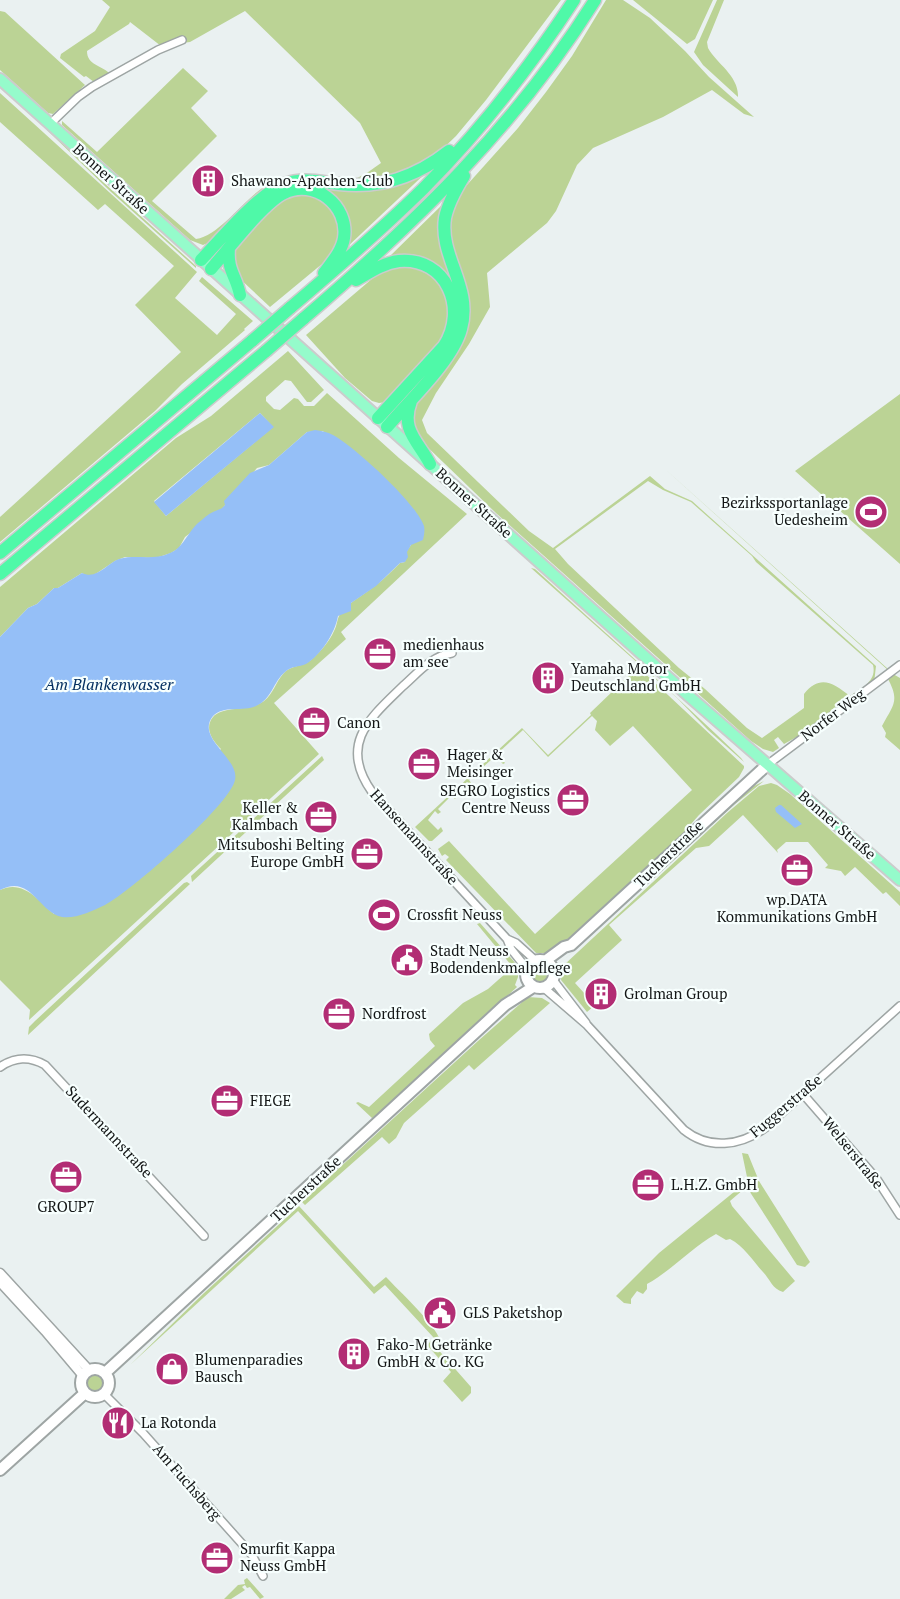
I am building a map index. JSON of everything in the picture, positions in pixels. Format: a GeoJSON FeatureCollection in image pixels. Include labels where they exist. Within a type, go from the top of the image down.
{"type":"FeatureCollection","features":[{"type":"Feature","properties":{"kind":"highway"},"geometry":{"type":"LineString","coordinates":[[0,553],[313,289],[416,195],[481,126],[535,57],[574,0]]}},
{"type":"Feature","properties":{"kind":"highway"},"geometry":{"type":"LineString","coordinates":[[0,574],[303,320],[437,199],[525,99],[595,0]]}},
{"type":"Feature","properties":{"kind":"highway"},"geometry":{"type":"LineString","coordinates":[[206,264],[259,201],[282,185],[301,180],[353,186],[394,181],[417,172],[439,159],[481,126]]}},
{"type":"Feature","properties":{"kind":"highway"},"geometry":{"type":"LineString","coordinates":[[383,422],[413,397],[452,350],[461,329],[465,310],[464,298],[448,246],[445,222],[450,202],[477,154]]}},
{"type":"Feature","properties":{"kind":"highway"},"geometry":{"type":"LineString","coordinates":[[206,264],[229,248],[266,207],[283,194],[302,189],[319,192],[334,203],[340,211],[345,237],[340,251],[313,289]]}},
{"type":"Feature","properties":{"kind":"highway"},"geometry":{"type":"LineString","coordinates":[[229,248],[228,265],[237,281],[240,295]]}},
{"type":"Feature","properties":{"kind":"highway"},"geometry":{"type":"LineString","coordinates":[[332,295],[376,268],[400,261],[415,262],[429,268],[441,277],[452,295],[455,317],[449,339],[383,422]]}},
{"type":"Feature","properties":{"kind":"highway"},"geometry":{"type":"LineString","coordinates":[[413,397],[407,414],[407,427],[430,464]]}},
{"type":"Feature","properties":{"kind":"main road","name":"Bonner Straße"},"geometry":{"type":"LineString","coordinates":[[0,79],[768,765],[900,880]]}},
{"type":"Feature","properties":{"kind":"main road","name":"Tucherstraße"},"geometry":{"type":"LineString","coordinates":[[105,1373],[505,1005],[568,952],[572,945],[768,765]]}},
{"type":"Feature","properties":{"kind":"main road"},"geometry":{"type":"LineString","coordinates":[[98,1369],[105,1373],[109,1386],[104,1394],[95,1397],[85,1393],[81,1384],[86,1373],[98,1369]]}},
{"type":"Feature","properties":{"kind":"main road"},"geometry":{"type":"LineString","coordinates":[[0,1470],[85,1393]]}},
{"type":"Feature","properties":{"kind":"street"},"geometry":{"type":"LineString","coordinates":[[50,124],[92,87],[158,50],[182,40]]}},
{"type":"Feature","properties":{"kind":"street","name":"Hansemannstraße"},"geometry":{"type":"LineString","coordinates":[[452,653],[429,661],[370,718],[360,740],[359,765],[376,797],[507,939],[511,949],[540,974]]}},
{"type":"Feature","properties":{"kind":"street","name":"Norfer Weg"},"geometry":{"type":"LineString","coordinates":[[768,765],[900,665]]}},
{"type":"Feature","properties":{"kind":"street","name":"Hansemannstraße"},"geometry":{"type":"LineString","coordinates":[[507,939],[516,943],[540,974]]}},
{"type":"Feature","properties":{"kind":"street","name":"Fuggerstraße"},"geometry":{"type":"LineString","coordinates":[[540,974],[678,1124],[692,1136],[708,1142],[730,1144],[754,1136],[900,1006]]}},
{"type":"Feature","properties":{"kind":"street","name":"Fuggerstraße"},"geometry":{"type":"LineString","coordinates":[[540,974],[582,1016],[587,1025]]}},
{"type":"Feature","properties":{"kind":"street","name":"Sudermannstraße"},"geometry":{"type":"LineString","coordinates":[[0,1067],[22,1058],[38,1061],[52,1070],[204,1236]]}},
{"type":"Feature","properties":{"kind":"street","name":"Welserstraße"},"geometry":{"type":"LineString","coordinates":[[803,1094],[876,1178],[900,1215]]}},
{"type":"Feature","properties":{"kind":"street"},"geometry":{"type":"LineString","coordinates":[[0,1273],[86,1373]]}},
{"type":"Feature","properties":{"kind":"street"},"geometry":{"type":"LineString","coordinates":[[0,1282],[86,1373]]}},
{"type":"Feature","properties":{"kind":"street","name":"Am Fuchsberg"},"geometry":{"type":"LineString","coordinates":[[104,1394],[143,1433],[252,1555],[263,1576]]}},
{"type":"Feature","properties":{"kind":"green space"},"geometry":{"type":"Polygon","coordinates":[[[102,0],[561,0],[486,100],[456,136],[429,162],[405,174],[379,181],[353,183],[304,177],[282,181],[252,200],[210,242],[203,245],[190,240],[62,125],[62,121],[97,152],[183,68],[208,91],[191,108],[217,136],[152,201],[196,239],[216,229],[265,186],[283,177],[305,174],[352,180],[381,163],[360,123],[245,11],[190,42],[161,46],[130,22],[87,51],[92,62],[109,73],[94,82],[84,77],[60,58],[61,54],[95,31],[110,7],[102,0]]]}},
{"type":"Feature","properties":{"kind":"green space"},"geometry":{"type":"Polygon","coordinates":[[[606,0],[623,0],[650,18],[709,77],[754,117],[744,114],[712,90],[663,117],[593,148],[577,165],[556,211],[547,223],[487,273],[490,307],[469,344],[436,393],[422,420],[427,433],[529,531],[553,548],[650,476],[665,489],[692,501],[876,666],[874,683],[804,733],[784,744],[778,737],[774,740],[779,748],[773,752],[751,741],[497,514],[418,438],[411,426],[415,406],[421,395],[460,346],[449,216],[458,195],[518,128],[572,56],[606,0]],[[648,481],[555,549],[568,564],[679,668],[747,728],[762,738],[804,708],[804,694],[816,684],[821,682],[832,684],[850,696],[868,684],[873,675],[873,665],[691,502],[648,481]]]}},
{"type":"Feature","properties":{"kind":"green space"},"geometry":{"type":"Polygon","coordinates":[[[633,0],[713,0],[695,39],[687,44],[633,0]]]}},
{"type":"Feature","properties":{"kind":"green space"},"geometry":{"type":"Polygon","coordinates":[[[717,0],[724,0],[707,42],[708,48],[731,76],[738,97],[703,65],[694,52],[717,0]]]}},
{"type":"Feature","properties":{"kind":"green space"},"geometry":{"type":"Polygon","coordinates":[[[0,11],[5,12],[85,85],[53,114],[48,113],[0,70],[0,11]]]}},
{"type":"Feature","properties":{"kind":"green space"},"geometry":{"type":"Polygon","coordinates":[[[0,93],[197,272],[175,298],[217,335],[236,314],[199,281],[202,277],[253,321],[155,411],[0,542],[0,517],[181,352],[135,305],[174,266],[105,204],[98,210],[0,122],[0,93]]]}},
{"type":"Feature","properties":{"kind":"green space"},"geometry":{"type":"Polygon","coordinates":[[[48,129],[196,266],[196,268],[110,191],[48,129]]]}},
{"type":"Feature","properties":{"kind":"green space"},"geometry":{"type":"Polygon","coordinates":[[[430,169],[345,249],[348,225],[342,208],[328,194],[309,187],[299,187],[289,189],[273,198],[249,221],[222,254],[218,257],[215,254],[268,199],[287,187],[307,183],[352,188],[381,187],[403,182],[430,169]]]}},
{"type":"Feature","properties":{"kind":"green space"},"geometry":{"type":"Polygon","coordinates":[[[311,194],[335,209],[342,236],[328,259],[270,307],[237,276],[233,251],[270,209],[292,195],[311,194]]]}},
{"type":"Feature","properties":{"kind":"green space"},"geometry":{"type":"Polygon","coordinates":[[[447,200],[443,219],[443,237],[457,287],[460,321],[454,339],[443,358],[396,409],[393,408],[434,365],[445,349],[454,332],[458,315],[456,297],[446,279],[434,268],[419,261],[387,259],[447,200]]]}},
{"type":"Feature","properties":{"kind":"green space"},"geometry":{"type":"Polygon","coordinates":[[[393,267],[414,267],[433,277],[447,296],[450,317],[440,345],[386,402],[379,403],[372,401],[345,378],[306,335],[380,272],[393,267]]]}},
{"type":"Feature","properties":{"kind":"green space"},"geometry":{"type":"Polygon","coordinates":[[[288,351],[324,390],[311,402],[307,402],[291,381],[285,380],[266,397],[266,401],[274,409],[280,410],[294,398],[304,406],[314,406],[327,393],[399,458],[467,514],[341,632],[346,639],[274,703],[319,754],[29,1020],[30,1010],[0,980],[0,890],[8,887],[23,889],[36,897],[54,914],[221,749],[209,730],[213,717],[223,711],[252,706],[264,701],[286,671],[308,662],[321,650],[332,635],[344,609],[379,583],[400,563],[405,562],[406,552],[411,545],[323,431],[307,432],[269,465],[257,468],[221,510],[185,537],[179,548],[156,558],[125,557],[94,575],[87,576],[82,573],[58,588],[54,588],[37,604],[28,608],[0,637],[0,587],[176,438],[211,416],[288,351]],[[260,413],[154,501],[166,516],[273,427],[260,413]]]}},
{"type":"Feature","properties":{"kind":"green space","name":"Bezirkssportanlage Uedesheim"},"geometry":{"type":"Polygon","coordinates":[[[900,394],[900,564],[795,471],[900,394]]]}},
{"type":"Feature","properties":{"kind":"green space"},"geometry":{"type":"Polygon","coordinates":[[[665,469],[888,669],[900,661],[900,664],[889,671],[665,469]]]}},
{"type":"Feature","properties":{"kind":"green space"},"geometry":{"type":"Polygon","coordinates":[[[531,568],[535,569],[665,686],[744,762],[677,698],[531,568]]]}},
{"type":"Feature","properties":{"kind":"green space"},"geometry":{"type":"Polygon","coordinates":[[[638,667],[744,768],[739,777],[699,815],[676,841],[555,952],[553,950],[536,953],[446,860],[449,857],[445,854],[442,856],[438,849],[449,841],[535,934],[692,790],[633,726],[610,746],[595,730],[597,721],[592,716],[548,757],[523,730],[497,754],[505,763],[503,764],[497,758],[494,761],[492,759],[483,767],[486,771],[481,769],[469,780],[471,785],[467,782],[453,794],[455,799],[451,796],[438,809],[441,812],[438,814],[435,811],[428,820],[438,830],[441,827],[443,831],[432,841],[429,841],[415,827],[522,728],[548,755],[638,667]]]}},
{"type":"Feature","properties":{"kind":"green space"},"geometry":{"type":"Polygon","coordinates":[[[900,669],[893,674],[900,678],[900,750],[885,737],[886,733],[882,726],[894,702],[887,677],[900,669]]]}},
{"type":"Feature","properties":{"kind":"green space"},"geometry":{"type":"Polygon","coordinates":[[[322,756],[324,760],[192,882],[191,876],[322,756]]]}},
{"type":"Feature","properties":{"kind":"green space"},"geometry":{"type":"Polygon","coordinates":[[[764,781],[735,804],[563,961],[734,803],[752,787],[764,781]]]}},
{"type":"Feature","properties":{"kind":"green space"},"geometry":{"type":"Polygon","coordinates":[[[771,783],[790,794],[900,892],[900,906],[886,892],[883,894],[855,867],[845,876],[841,871],[825,868],[828,865],[808,842],[786,842],[777,850],[778,853],[743,815],[709,846],[696,848],[609,925],[622,940],[575,983],[595,1005],[587,1012],[561,980],[564,965],[727,813],[759,786],[771,783]]]}},
{"type":"Feature","properties":{"kind":"green space"},"geometry":{"type":"Polygon","coordinates":[[[187,882],[190,884],[28,1035],[29,1027],[35,1021],[187,882]]]}},
{"type":"Feature","properties":{"kind":"green space"},"geometry":{"type":"Polygon","coordinates":[[[480,923],[518,966],[515,985],[517,987],[377,1117],[372,1118],[356,1103],[369,1107],[435,1046],[429,1034],[463,1003],[488,989],[506,973],[511,965],[477,924],[480,923]]]}},
{"type":"Feature","properties":{"kind":"green space"},"geometry":{"type":"Polygon","coordinates":[[[539,964],[546,967],[549,974],[546,981],[539,984],[532,981],[529,974],[532,967],[539,964]]]}},
{"type":"Feature","properties":{"kind":"green space"},"geometry":{"type":"Polygon","coordinates":[[[524,995],[525,997],[183,1310],[183,1308],[524,995]]]}},
{"type":"Feature","properties":{"kind":"green space"},"geometry":{"type":"Polygon","coordinates":[[[528,997],[542,998],[550,1003],[474,1070],[469,1065],[404,1123],[396,1138],[389,1144],[382,1137],[305,1205],[302,1202],[478,1041],[528,997]]]}},
{"type":"Feature","properties":{"kind":"green space"},"geometry":{"type":"Polygon","coordinates":[[[742,1153],[748,1154],[759,1181],[810,1262],[805,1267],[797,1265],[748,1189],[744,1189],[730,1201],[732,1206],[795,1281],[783,1292],[779,1291],[739,1245],[716,1234],[647,1284],[647,1289],[643,1294],[637,1291],[631,1299],[631,1304],[624,1303],[616,1296],[659,1253],[745,1183],[747,1177],[742,1153]]]}},
{"type":"Feature","properties":{"kind":"green space"},"geometry":{"type":"Polygon","coordinates":[[[299,1206],[374,1287],[386,1277],[424,1317],[440,1340],[435,1346],[471,1387],[471,1393],[462,1402],[443,1381],[451,1372],[427,1345],[434,1338],[385,1285],[374,1294],[298,1211],[130,1365],[299,1206]]]}},
{"type":"Feature","properties":{"kind":"green space"},"geometry":{"type":"Polygon","coordinates":[[[95,1373],[102,1376],[105,1383],[102,1390],[95,1393],[88,1390],[85,1383],[88,1376],[95,1373]]]}},
{"type":"Feature","properties":{"kind":"green space"},"geometry":{"type":"Polygon","coordinates":[[[247,1578],[264,1597],[260,1599],[250,1587],[247,1588],[245,1585],[242,1587],[245,1590],[231,1599],[224,1599],[238,1585],[245,1584],[244,1580],[247,1578]]]}},
{"type":"Feature","properties":{"kind":"water"},"geometry":{"type":"Polygon","coordinates":[[[260,413],[274,427],[166,516],[154,502],[260,413]]]}},
{"type":"Feature","properties":{"kind":"water","name":"Am Blankenwasser"},"geometry":{"type":"Polygon","coordinates":[[[315,430],[329,433],[343,441],[398,490],[419,516],[424,526],[423,540],[411,545],[405,562],[400,563],[376,586],[351,603],[351,611],[338,616],[331,636],[317,655],[306,664],[287,670],[266,699],[251,708],[222,711],[213,716],[209,724],[210,732],[213,740],[231,764],[235,772],[235,780],[229,792],[198,827],[135,884],[105,905],[73,917],[54,914],[27,890],[19,887],[11,886],[0,890],[0,637],[28,608],[37,604],[54,588],[58,588],[82,573],[87,575],[97,573],[119,559],[157,557],[175,551],[198,523],[209,514],[224,507],[224,501],[250,473],[269,465],[307,432],[315,430]]]}},
{"type":"Feature","properties":{"kind":"water"},"geometry":{"type":"Polygon","coordinates":[[[779,805],[802,824],[795,828],[776,812],[775,808],[779,805]]]}},
{"type":"Feature","properties":{"kind":"place","name":"Shawano-Apachen-Club"},"geometry":{"type":"Point","coordinates":[208,181]}},
{"type":"Feature","properties":{"kind":"place","name":"Bezirkssportanlage Uedesheim"},"geometry":{"type":"Point","coordinates":[871,512]}},
{"type":"Feature","properties":{"kind":"place","name":"medienhaus am see"},"geometry":{"type":"Point","coordinates":[380,654]}},
{"type":"Feature","properties":{"kind":"place","name":"Yamaha Motor Deutschland GmbH"},"geometry":{"type":"Point","coordinates":[548,678]}},
{"type":"Feature","properties":{"kind":"place","name":"Canon"},"geometry":{"type":"Point","coordinates":[314,723]}},
{"type":"Feature","properties":{"kind":"place","name":"Hager & Meisinger"},"geometry":{"type":"Point","coordinates":[424,764]}},
{"type":"Feature","properties":{"kind":"place","name":"SEGRO Logistics Centre Neuss"},"geometry":{"type":"Point","coordinates":[573,800]}},
{"type":"Feature","properties":{"kind":"place","name":"Keller & Kalmbach"},"geometry":{"type":"Point","coordinates":[321,817]}},
{"type":"Feature","properties":{"kind":"place","name":"Mitsuboshi Belting Europe GmbH"},"geometry":{"type":"Point","coordinates":[367,854]}},
{"type":"Feature","properties":{"kind":"place","name":"wp.DATA Kommunikations GmbH"},"geometry":{"type":"Point","coordinates":[797,870]}},
{"type":"Feature","properties":{"kind":"place","name":"Crossfit Neuss"},"geometry":{"type":"Point","coordinates":[384,915]}},
{"type":"Feature","properties":{"kind":"place","name":"Stadt Neuss Bodendenkmalpflege"},"geometry":{"type":"Point","coordinates":[407,960]}},
{"type":"Feature","properties":{"kind":"place","name":"Grolman Group"},"geometry":{"type":"Point","coordinates":[601,994]}},
{"type":"Feature","properties":{"kind":"place","name":"Nordfrost"},"geometry":{"type":"Point","coordinates":[339,1014]}},
{"type":"Feature","properties":{"kind":"place","name":"FIEGE"},"geometry":{"type":"Point","coordinates":[227,1101]}},
{"type":"Feature","properties":{"kind":"place","name":"GROUP7"},"geometry":{"type":"Point","coordinates":[66,1177]}},
{"type":"Feature","properties":{"kind":"place","name":"L.H.Z. GmbH"},"geometry":{"type":"Point","coordinates":[648,1185]}},
{"type":"Feature","properties":{"kind":"place","name":"GLS Paketshop"},"geometry":{"type":"Point","coordinates":[440,1313]}},
{"type":"Feature","properties":{"kind":"place","name":"Fako-M Getränke GmbH & Co. KG"},"geometry":{"type":"Point","coordinates":[354,1354]}},
{"type":"Feature","properties":{"kind":"place","name":"Blumenparadies Bausch"},"geometry":{"type":"Point","coordinates":[172,1369]}},
{"type":"Feature","properties":{"kind":"place","name":"La Rotonda"},"geometry":{"type":"Point","coordinates":[118,1423]}},
{"type":"Feature","properties":{"kind":"place","name":"Smurfit Kappa Neuss GmbH"},"geometry":{"type":"Point","coordinates":[217,1558]}}]}
